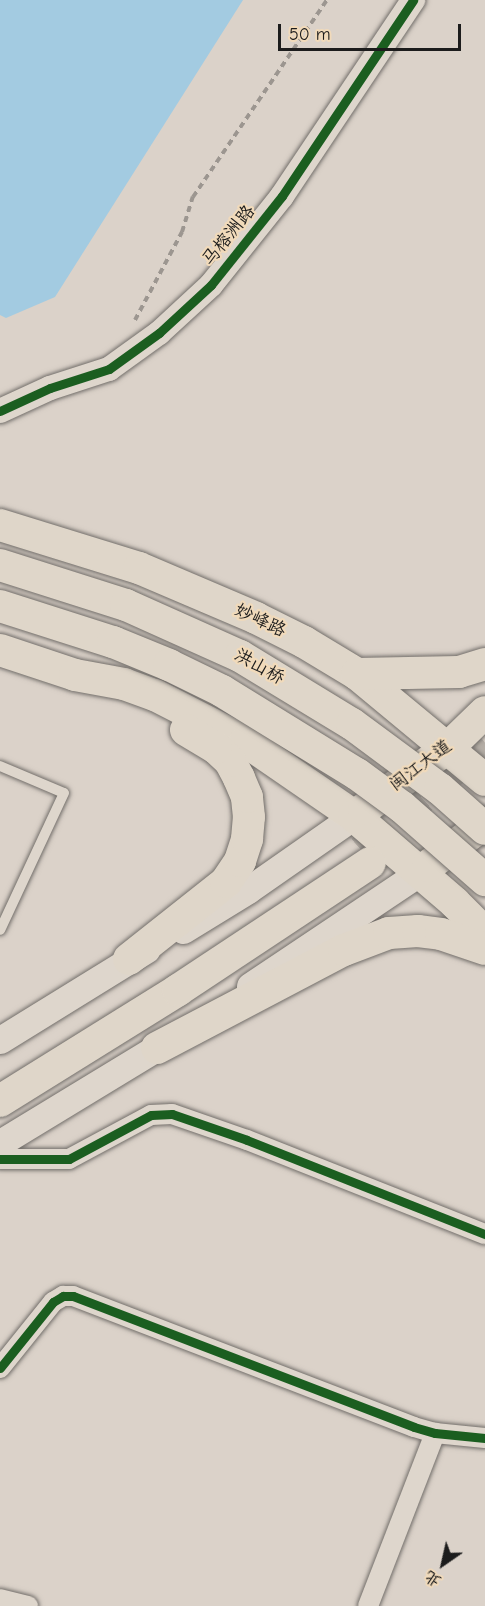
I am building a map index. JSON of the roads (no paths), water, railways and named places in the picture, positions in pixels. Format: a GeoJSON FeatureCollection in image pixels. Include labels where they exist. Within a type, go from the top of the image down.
{"type":"FeatureCollection","features":[{"type":"Feature","properties":{"kind":"main road","name":"妙峰路"},"geometry":{"type":"LineString","coordinates":[[0,525],[84,549],[183,586],[285,632],[357,674],[449,747],[485,780]]}},
{"type":"Feature","properties":{"kind":"main road","name":"洪山桥"},"geometry":{"type":"LineString","coordinates":[[0,565],[126,605],[189,632],[270,673],[390,751],[485,829]]}},
{"type":"Feature","properties":{"kind":"main road"},"geometry":{"type":"LineString","coordinates":[[0,606],[113,642],[222,691],[357,774],[402,807],[485,880]]}},
{"type":"Feature","properties":{"kind":"main road"},"geometry":{"type":"LineString","coordinates":[[0,650],[75,675],[174,723],[216,748],[230,761],[247,797],[249,817],[247,839],[240,861],[226,882],[129,959]]}},
{"type":"Feature","properties":{"kind":"main road"},"geometry":{"type":"LineString","coordinates":[[357,674],[448,672],[485,664]]}},
{"type":"Feature","properties":{"kind":"main road"},"geometry":{"type":"LineString","coordinates":[[75,675],[124,684],[199,716],[245,741],[354,816],[420,872],[485,933]]}},
{"type":"Feature","properties":{"kind":"main road","name":"闽江大道"},"geometry":{"type":"LineString","coordinates":[[354,816],[449,747],[485,712]]}},
{"type":"Feature","properties":{"kind":"main road"},"geometry":{"type":"LineString","coordinates":[[0,1040],[129,959],[202,919],[354,816]]}},
{"type":"Feature","properties":{"kind":"main road"},"geometry":{"type":"LineString","coordinates":[[0,1143],[157,1048],[420,872],[485,823]]}},
{"type":"Feature","properties":{"kind":"main road"},"geometry":{"type":"LineString","coordinates":[[0,1082],[366,857],[178,990],[0,1101]]}},
{"type":"Feature","properties":{"kind":"main road"},"geometry":{"type":"LineString","coordinates":[[157,1048],[344,950],[390,933],[418,931],[441,934],[485,949]]}},
{"type":"Feature","properties":{"kind":"street","name":"马榕洲路"},"geometry":{"type":"LineString","coordinates":[[0,411],[50,388],[109,369],[159,333],[211,285],[282,196],[413,0]]}},
{"type":"Feature","properties":{"kind":"street"},"geometry":{"type":"LineString","coordinates":[[0,1159],[69,1160],[151,1115],[172,1114],[247,1140],[485,1234]]}},
{"type":"Feature","properties":{"kind":"street"},"geometry":{"type":"LineString","coordinates":[[0,1368],[53,1302],[63,1296],[73,1296],[435,1433],[485,1438]]}},
{"type":"Feature","properties":{"kind":"street"},"geometry":{"type":"LineString","coordinates":[[368,1606],[435,1433]]}},
{"type":"Feature","properties":{"kind":"street"},"geometry":{"type":"LineString","coordinates":[[0,1599],[28,1606]]}},
{"type":"Feature","properties":{"kind":"lane"},"geometry":{"type":"LineString","coordinates":[[0,766],[64,793],[0,930]]}},
{"type":"Feature","properties":{"kind":"water"},"geometry":{"type":"Polygon","coordinates":[[[0,0],[243,0],[55,297],[6,318],[0,315],[0,0]]]}},
{"type":"Feature","properties":{"kind":"tunnel"},"geometry":{"type":"LineString","coordinates":[[362,851],[485,742]]}}]}
